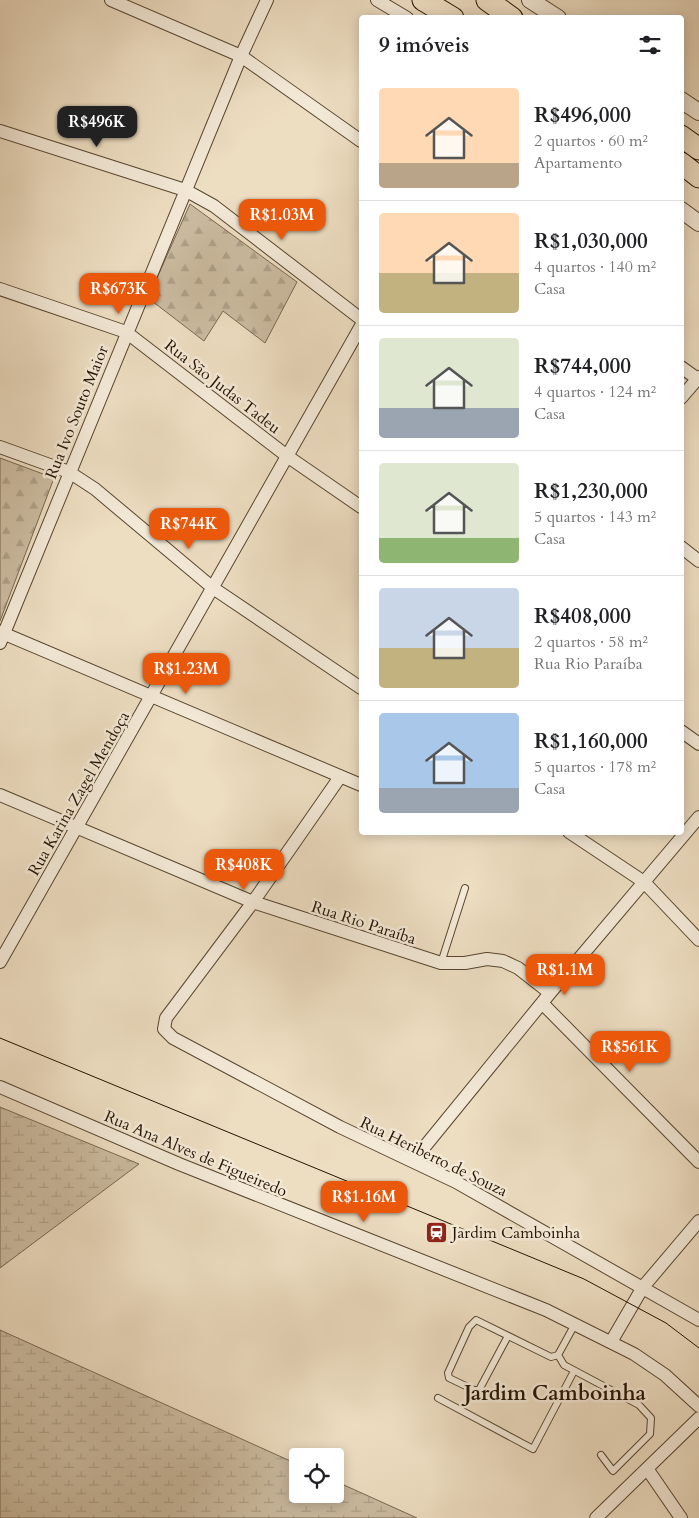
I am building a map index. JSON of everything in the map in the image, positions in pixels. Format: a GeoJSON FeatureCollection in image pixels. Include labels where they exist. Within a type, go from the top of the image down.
{"type":"FeatureCollection","features":[{"type":"Feature","properties":{"kind":"highway"},"geometry":{"type":"LineString","coordinates":[[408,0],[422,15]]}},
{"type":"Feature","properties":{"kind":"highway"},"geometry":{"type":"LineString","coordinates":[[422,0],[448,15]]}},
{"type":"Feature","properties":{"kind":"highway"},"geometry":{"type":"LineString","coordinates":[[487,0],[508,15]]}},
{"type":"Feature","properties":{"kind":"highway"},"geometry":{"type":"LineString","coordinates":[[684,138],[699,149]]}},
{"type":"Feature","properties":{"kind":"highway"},"geometry":{"type":"LineString","coordinates":[[684,166],[699,177]]}},
{"type":"Feature","properties":{"kind":"street"},"geometry":{"type":"LineString","coordinates":[[111,0],[241,56],[359,140]]}},
{"type":"Feature","properties":{"kind":"street","name":"Rua Ivo Souto Maior"},"geometry":{"type":"LineString","coordinates":[[1,636],[241,56],[267,0]]}},
{"type":"Feature","properties":{"kind":"street"},"geometry":{"type":"LineString","coordinates":[[377,0],[402,15]]}},
{"type":"Feature","properties":{"kind":"street"},"geometry":{"type":"LineString","coordinates":[[530,0],[553,15]]}},
{"type":"Feature","properties":{"kind":"street"},"geometry":{"type":"LineString","coordinates":[[684,102],[699,112]]}},
{"type":"Feature","properties":{"kind":"street"},"geometry":{"type":"LineString","coordinates":[[0,132],[185,190],[214,206],[359,317]]}},
{"type":"Feature","properties":{"kind":"street"},"geometry":{"type":"LineString","coordinates":[[684,212],[699,223]]}},
{"type":"Feature","properties":{"kind":"street","name":"Rua São Judas Tadeu"},"geometry":{"type":"LineString","coordinates":[[0,288],[126,332],[288,456],[359,506]]}},
{"type":"Feature","properties":{"kind":"street","name":"Rua Karina Zagel Mendoça"},"geometry":{"type":"LineString","coordinates":[[0,962],[359,330]]}},
{"type":"Feature","properties":{"kind":"street"},"geometry":{"type":"LineString","coordinates":[[684,369],[698,378],[684,394]]}},
{"type":"Feature","properties":{"kind":"street"},"geometry":{"type":"LineString","coordinates":[[0,447],[69,472],[95,489],[212,588],[359,687]]}},
{"type":"Feature","properties":{"kind":"street"},"geometry":{"type":"LineString","coordinates":[[684,549],[699,561]]}},
{"type":"Feature","properties":{"kind":"street"},"geometry":{"type":"LineString","coordinates":[[1,636],[152,695],[340,777],[359,782]]}},
{"type":"Feature","properties":{"kind":"street"},"geometry":{"type":"LineString","coordinates":[[684,733],[699,744]]}},
{"type":"Feature","properties":{"kind":"street"},"geometry":{"type":"LineString","coordinates":[[253,902],[340,777]]}},
{"type":"Feature","properties":{"kind":"street","name":"Rua Rio Paraíba"},"geometry":{"type":"LineString","coordinates":[[0,795],[78,826],[253,902],[441,963],[466,963],[487,959],[503,961],[518,968],[699,1162]]}},
{"type":"Feature","properties":{"kind":"street"},"geometry":{"type":"LineString","coordinates":[[684,835],[699,817]]}},
{"type":"Feature","properties":{"kind":"street"},"geometry":{"type":"LineString","coordinates":[[574,835],[644,882],[699,940]]}},
{"type":"Feature","properties":{"kind":"street"},"geometry":{"type":"LineString","coordinates":[[413,1161],[546,998],[684,835]]}},
{"type":"Feature","properties":{"kind":"street","name":"Rua Heriberto de Souza"},"geometry":{"type":"LineString","coordinates":[[253,902],[166,1018],[164,1029],[173,1038],[307,1110],[456,1182],[699,1320]]}},
{"type":"Feature","properties":{"kind":"street","name":"Rua Ana Alves de Figueiredo"},"geometry":{"type":"LineString","coordinates":[[0,1087],[179,1164],[540,1307],[611,1342],[665,1375],[699,1406]]}},
{"type":"Feature","properties":{"kind":"street"},"geometry":{"type":"LineString","coordinates":[[611,1342],[643,1287],[699,1221]]}},
{"type":"Feature","properties":{"kind":"street"},"geometry":{"type":"LineString","coordinates":[[596,1518],[648,1470],[699,1418]]}},
{"type":"Feature","properties":{"kind":"street"},"geometry":{"type":"LineString","coordinates":[[648,1470],[681,1518]]}},
{"type":"Feature","properties":{"kind":"lane"},"geometry":{"type":"LineString","coordinates":[[441,963],[465,888]]}},
{"type":"Feature","properties":{"kind":"lane"},"geometry":{"type":"LineString","coordinates":[[508,1336],[479,1390],[474,1390],[449,1378],[448,1374],[472,1322],[476,1320],[551,1357],[558,1355],[575,1324]]}},
{"type":"Feature","properties":{"kind":"lane"},"geometry":{"type":"LineString","coordinates":[[558,1355],[564,1365],[639,1405],[651,1418],[650,1434],[613,1470],[601,1455]]}},
{"type":"Feature","properties":{"kind":"lane"},"geometry":{"type":"LineString","coordinates":[[438,1398],[533,1449],[574,1371]]}},
{"type":"Feature","properties":{"kind":"green space"},"geometry":{"type":"Polygon","coordinates":[[[190,204],[297,282],[265,343],[223,311],[204,341],[148,298],[190,204]]]}},
{"type":"Feature","properties":{"kind":"green space"},"geometry":{"type":"Polygon","coordinates":[[[0,458],[54,478],[0,621],[0,458]]]}},
{"type":"Feature","properties":{"kind":"green space"},"geometry":{"type":"Polygon","coordinates":[[[0,1107],[139,1164],[0,1268],[0,1107]]]}},
{"type":"Feature","properties":{"kind":"green space"},"geometry":{"type":"Polygon","coordinates":[[[0,1330],[289,1460],[289,1503],[344,1503],[344,1485],[417,1518],[0,1518],[0,1330]]]}},
{"type":"Feature","properties":{"kind":"tram line"},"geometry":{"type":"LineString","coordinates":[[0,1038],[584,1279],[666,1323],[699,1348]]}},
{"type":"Feature","properties":{"kind":"place","name":"Jardim Camboinha"},"geometry":{"type":"Point","coordinates":[436,1232]}},
{"type":"Feature","properties":{"kind":"district","name":"Jardim Camboinha"},"geometry":{"type":"Point","coordinates":[555,1393]}}]}
